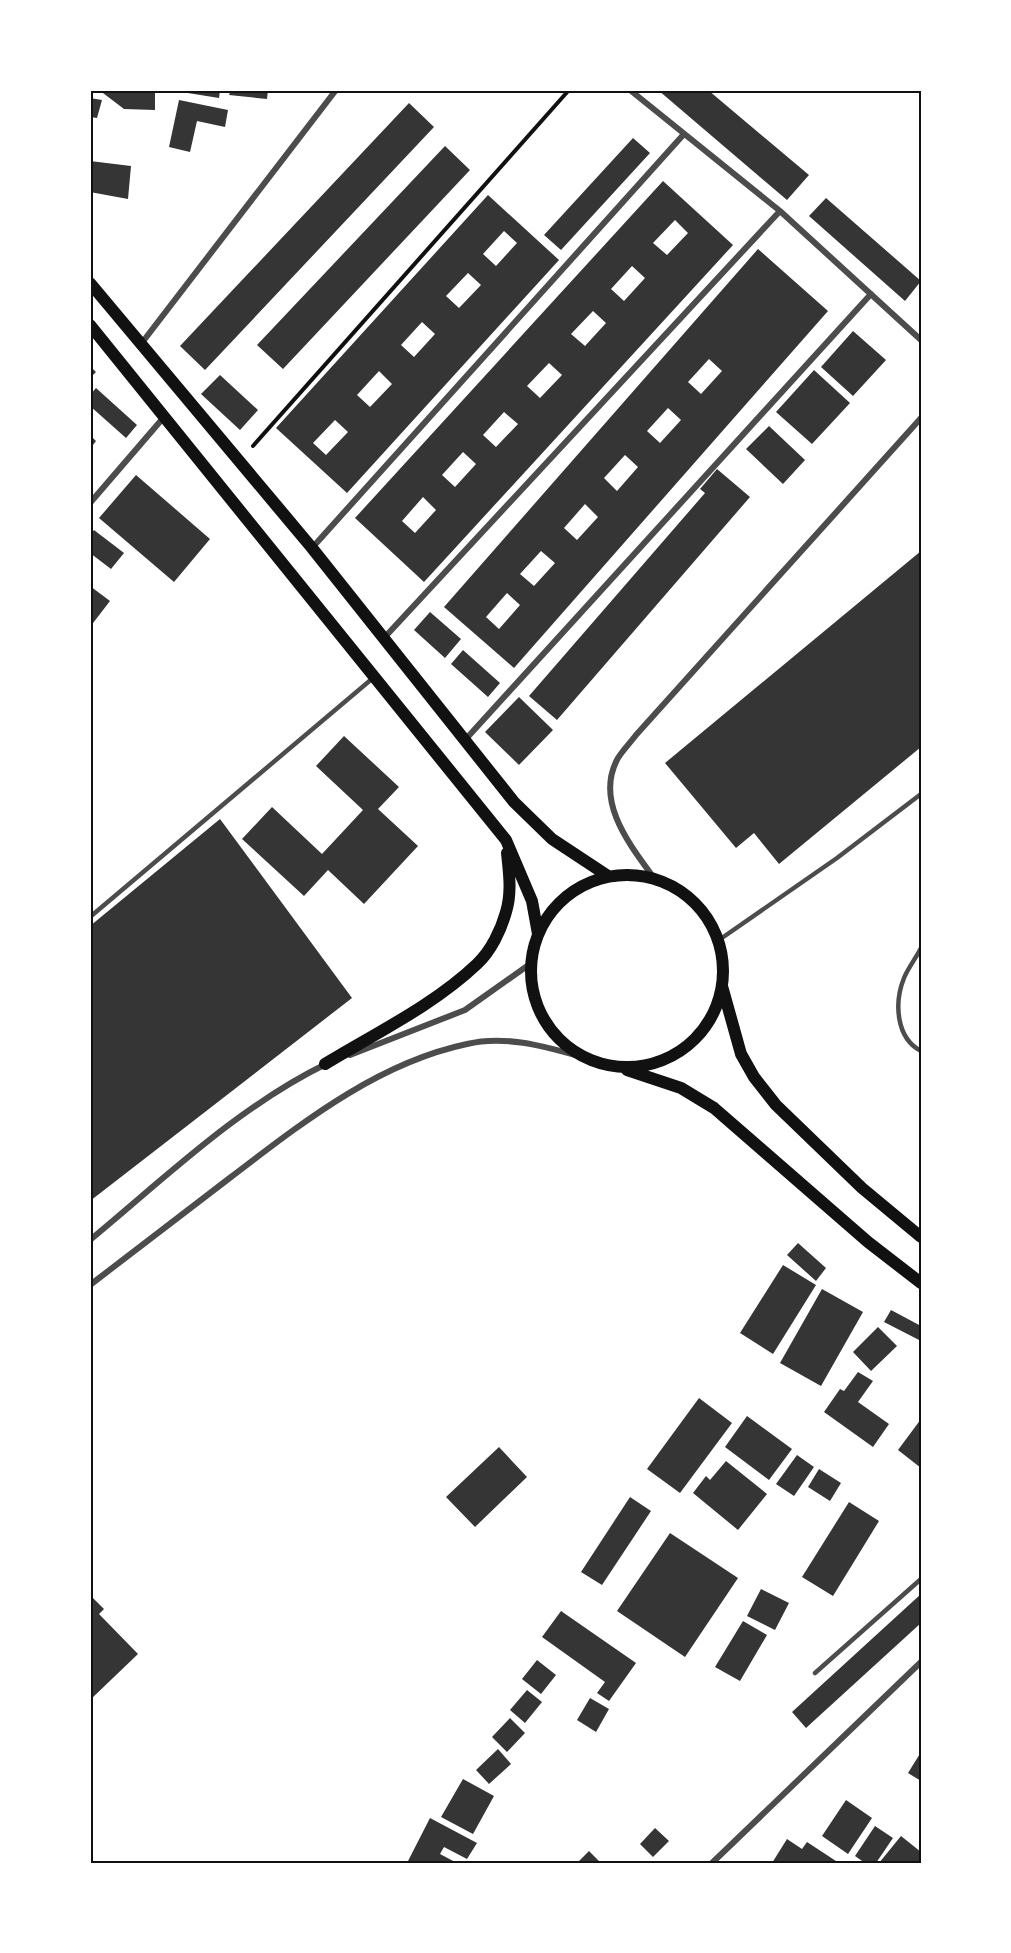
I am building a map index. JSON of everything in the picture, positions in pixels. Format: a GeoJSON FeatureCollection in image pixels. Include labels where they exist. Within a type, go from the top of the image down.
{"type":"FeatureCollection","features":[{"type":"Feature","properties":{"kind":"main road"},"geometry":{"type":"LineString","coordinates":[[90,283],[312,548],[531,820],[573,855],[608,876]]}},
{"type":"Feature","properties":{"kind":"main road"},"geometry":{"type":"LineString","coordinates":[[90,325],[506,840],[532,901],[538,934]]}},
{"type":"Feature","properties":{"kind":"main road"},"geometry":{"type":"LineString","coordinates":[[325,1064],[439,994],[479,963],[497,935],[506,911],[510,885],[506,840]]}},
{"type":"Feature","properties":{"kind":"main road"},"geometry":{"type":"LineString","coordinates":[[623,1068],[646,1066],[668,1059],[688,1046],[710,1019],[722,986],[723,963],[719,940],[709,919],[694,901],[675,887],[654,878],[631,875],[608,876],[585,884],[566,897],[549,914],[538,934],[530,964],[531,986],[537,1007],[547,1026],[561,1043],[579,1056],[600,1065],[623,1068],[681,1088],[714,1108],[868,1242],[921,1282]]}},
{"type":"Feature","properties":{"kind":"main road"},"geometry":{"type":"LineString","coordinates":[[722,986],[741,1054],[754,1077],[776,1105],[862,1188],[921,1237]]}},
{"type":"Feature","properties":{"kind":"street"},"geometry":{"type":"LineString","coordinates":[[140,345],[336,90]]}},
{"type":"Feature","properties":{"kind":"street"},"geometry":{"type":"LineString","coordinates":[[630,90],[780,212],[921,340]]}},
{"type":"Feature","properties":{"kind":"street"},"geometry":{"type":"LineString","coordinates":[[312,548],[684,134]]}},
{"type":"Feature","properties":{"kind":"street"},"geometry":{"type":"LineString","coordinates":[[384,638],[780,212]]}},
{"type":"Feature","properties":{"kind":"street"},"geometry":{"type":"LineString","coordinates":[[465,740],[871,294]]}},
{"type":"Feature","properties":{"kind":"street"},"geometry":{"type":"LineString","coordinates":[[90,503],[165,416]]}},
{"type":"Feature","properties":{"kind":"street"},"geometry":{"type":"LineString","coordinates":[[654,878],[629,843],[614,815],[610,784],[618,759],[636,735],[921,418]]}},
{"type":"Feature","properties":{"kind":"street"},"geometry":{"type":"LineString","coordinates":[[90,1240],[228,1126],[283,1088],[325,1064],[422,1029],[465,1010],[530,964]]}},
{"type":"Feature","properties":{"kind":"street"},"geometry":{"type":"LineString","coordinates":[[90,1285],[293,1130],[368,1082],[425,1057],[468,1043],[506,1041],[541,1046],[579,1056]]}},
{"type":"Feature","properties":{"kind":"street"},"geometry":{"type":"LineString","coordinates":[[712,1863],[921,1662]]}},
{"type":"Feature","properties":{"kind":"lane"},"geometry":{"type":"LineString","coordinates":[[90,917],[375,676]]}},
{"type":"Feature","properties":{"kind":"lane"},"geometry":{"type":"LineString","coordinates":[[719,940],[837,858],[921,794]]}},
{"type":"Feature","properties":{"kind":"lane"},"geometry":{"type":"LineString","coordinates":[[921,948],[903,979],[898,1023],[912,1046],[921,1051]]}},
{"type":"Feature","properties":{"kind":"lane"},"geometry":{"type":"LineString","coordinates":[[815,1673],[921,1579]]}},
{"type":"Feature","properties":{"kind":"path"},"geometry":{"type":"LineString","coordinates":[[239,462],[569,90]]}},
{"type":"Feature","properties":{"kind":"building"},"geometry":{"type":"Polygon","coordinates":[[[99,90],[155,90],[155,110],[124,109],[99,90]]]}},
{"type":"Feature","properties":{"kind":"building"},"geometry":{"type":"Polygon","coordinates":[[[169,90],[220,90],[219,98],[169,90]]]}},
{"type":"Feature","properties":{"kind":"building"},"geometry":{"type":"Polygon","coordinates":[[[231,90],[268,90],[267,99],[229,95],[231,90]]]}},
{"type":"Feature","properties":{"kind":"building"},"geometry":{"type":"Polygon","coordinates":[[[658,90],[708,90],[809,175],[787,200],[658,90]]]}},
{"type":"Feature","properties":{"kind":"building"},"geometry":{"type":"Polygon","coordinates":[[[90,98],[102,100],[97,118],[90,117],[90,98]]]}},
{"type":"Feature","properties":{"kind":"building"},"geometry":{"type":"Polygon","coordinates":[[[179,100],[228,110],[225,127],[197,121],[190,152],[169,147],[179,100]]]}},
{"type":"Feature","properties":{"kind":"building"},"geometry":{"type":"Polygon","coordinates":[[[409,103],[434,127],[205,370],[180,346],[409,103]]]}},
{"type":"Feature","properties":{"kind":"building"},"geometry":{"type":"Polygon","coordinates":[[[633,138],[650,153],[561,250],[544,235],[633,138]]]}},
{"type":"Feature","properties":{"kind":"building"},"geometry":{"type":"Polygon","coordinates":[[[445,146],[470,170],[283,369],[257,345],[445,146]]]}},
{"type":"Feature","properties":{"kind":"building"},"geometry":{"type":"Polygon","coordinates":[[[90,161],[131,166],[128,199],[90,192],[90,161]]]}},
{"type":"Feature","properties":{"kind":"building"},"geometry":{"type":"Polygon","coordinates":[[[663,181],[733,245],[424,582],[355,518],[663,181]],[[675,220],[653,243],[667,255],[688,233],[675,220]],[[632,266],[611,289],[624,301],[645,278],[632,266]],[[593,311],[571,334],[585,346],[606,323],[593,311]],[[549,363],[527,386],[540,398],[562,375],[549,363]],[[504,412],[483,435],[496,447],[518,424],[504,412]],[[463,452],[442,475],[455,487],[476,464],[463,452]],[[423,497],[402,521],[415,533],[436,510],[423,497]]]}},
{"type":"Feature","properties":{"kind":"building"},"geometry":{"type":"Polygon","coordinates":[[[488,195],[559,260],[347,493],[276,428],[488,195]],[[504,231],[483,254],[496,266],[517,243],[504,231]],[[468,273],[446,296],[459,308],[481,285],[468,273]],[[422,322],[401,345],[414,357],[435,334],[422,322]],[[379,371],[357,395],[370,407],[392,384],[379,371]],[[335,420],[313,443],[326,455],[348,432],[335,420]]]}},
{"type":"Feature","properties":{"kind":"building"},"geometry":{"type":"Polygon","coordinates":[[[826,198],[921,281],[905,301],[809,216],[826,198]]]}},
{"type":"Feature","properties":{"kind":"building"},"geometry":{"type":"Polygon","coordinates":[[[758,249],[828,311],[514,668],[444,607],[758,249]],[[709,359],[688,382],[701,394],[722,371],[709,359]],[[668,408],[647,431],[660,443],[681,420],[668,408]],[[625,455],[604,478],[617,491],[638,467],[625,455]],[[585,504],[564,528],[577,540],[598,517],[585,504]],[[541,551],[520,574],[534,586],[555,563],[541,551]],[[507,593],[486,617],[499,629],[520,605],[507,593]]]}},
{"type":"Feature","properties":{"kind":"building"},"geometry":{"type":"Polygon","coordinates":[[[853,331],[886,360],[853,396],[821,367],[853,331]]]}},
{"type":"Feature","properties":{"kind":"building"},"geometry":{"type":"Polygon","coordinates":[[[90,366],[96,372],[90,378],[90,366]]]}},
{"type":"Feature","properties":{"kind":"building"},"geometry":{"type":"Polygon","coordinates":[[[814,370],[850,403],[812,444],[776,412],[814,370]]]}},
{"type":"Feature","properties":{"kind":"building"},"geometry":{"type":"Polygon","coordinates":[[[220,375],[258,410],[240,430],[201,394],[220,375]]]}},
{"type":"Feature","properties":{"kind":"building"},"geometry":{"type":"Polygon","coordinates":[[[96,388],[137,425],[126,438],[90,406],[90,395],[96,388]]]}},
{"type":"Feature","properties":{"kind":"building"},"geometry":{"type":"Polygon","coordinates":[[[769,426],[805,460],[783,484],[746,449],[769,426]]]}},
{"type":"Feature","properties":{"kind":"building"},"geometry":{"type":"Polygon","coordinates":[[[90,435],[96,441],[90,449],[90,435]]]}},
{"type":"Feature","properties":{"kind":"building"},"geometry":{"type":"Polygon","coordinates":[[[717,469],[750,497],[557,720],[529,696],[705,493],[700,489],[717,469]]]}},
{"type":"Feature","properties":{"kind":"building"},"geometry":{"type":"Polygon","coordinates":[[[136,475],[210,539],[174,582],[99,518],[136,475]]]}},
{"type":"Feature","properties":{"kind":"building"},"geometry":{"type":"Polygon","coordinates":[[[94,530],[124,553],[111,569],[90,553],[90,535],[94,530]]]}},
{"type":"Feature","properties":{"kind":"building"},"geometry":{"type":"Polygon","coordinates":[[[921,551],[921,747],[779,864],[754,833],[736,848],[665,763],[921,551]]]}},
{"type":"Feature","properties":{"kind":"building"},"geometry":{"type":"Polygon","coordinates":[[[90,586],[110,601],[90,627],[90,586]]]}},
{"type":"Feature","properties":{"kind":"building"},"geometry":{"type":"Polygon","coordinates":[[[430,612],[461,639],[445,658],[414,630],[430,612]]]}},
{"type":"Feature","properties":{"kind":"building"},"geometry":{"type":"Polygon","coordinates":[[[463,650],[500,683],[488,697],[451,664],[463,650]]]}},
{"type":"Feature","properties":{"kind":"building"},"geometry":{"type":"Polygon","coordinates":[[[519,697],[553,730],[519,765],[485,732],[519,697]]]}},
{"type":"Feature","properties":{"kind":"building"},"geometry":{"type":"Polygon","coordinates":[[[344,736],[399,787],[378,809],[418,846],[364,904],[328,870],[304,896],[242,839],[272,807],[322,854],[363,810],[316,766],[344,736]]]}},
{"type":"Feature","properties":{"kind":"building"},"geometry":{"type":"Polygon","coordinates":[[[220,819],[352,998],[90,1201],[90,926],[220,819]]]}},
{"type":"Feature","properties":{"kind":"building"},"geometry":{"type":"Polygon","coordinates":[[[798,1243],[826,1268],[816,1281],[787,1255],[798,1243]]]}},
{"type":"Feature","properties":{"kind":"building"},"geometry":{"type":"Polygon","coordinates":[[[783,1265],[816,1285],[773,1354],[740,1333],[783,1265]]]}},
{"type":"Feature","properties":{"kind":"building"},"geometry":{"type":"Polygon","coordinates":[[[822,1289],[863,1312],[821,1386],[780,1363],[822,1289]]]}},
{"type":"Feature","properties":{"kind":"building"},"geometry":{"type":"Polygon","coordinates":[[[891,1310],[921,1326],[921,1341],[884,1322],[891,1310]]]}},
{"type":"Feature","properties":{"kind":"building"},"geometry":{"type":"Polygon","coordinates":[[[878,1327],[897,1346],[871,1371],[853,1352],[878,1327]]]}},
{"type":"Feature","properties":{"kind":"building"},"geometry":{"type":"Polygon","coordinates":[[[858,1372],[873,1381],[858,1402],[889,1424],[873,1447],[824,1412],[840,1389],[844,1391],[858,1372]]]}},
{"type":"Feature","properties":{"kind":"building"},"geometry":{"type":"Polygon","coordinates":[[[699,1398],[732,1423],[680,1493],[647,1469],[699,1398]]]}},
{"type":"Feature","properties":{"kind":"building"},"geometry":{"type":"Polygon","coordinates":[[[747,1416],[792,1449],[769,1480],[725,1447],[747,1416]]]}},
{"type":"Feature","properties":{"kind":"building"},"geometry":{"type":"Polygon","coordinates":[[[921,1419],[921,1468],[898,1450],[921,1419]]]}},
{"type":"Feature","properties":{"kind":"building"},"geometry":{"type":"Polygon","coordinates":[[[499,1447],[527,1477],[475,1527],[446,1497],[499,1447]]]}},
{"type":"Feature","properties":{"kind":"building"},"geometry":{"type":"Polygon","coordinates":[[[797,1455],[814,1467],[794,1496],[776,1484],[797,1455]]]}},
{"type":"Feature","properties":{"kind":"building"},"geometry":{"type":"Polygon","coordinates":[[[726,1461],[767,1494],[738,1530],[693,1493],[706,1476],[710,1480],[726,1461]]]}},
{"type":"Feature","properties":{"kind":"building"},"geometry":{"type":"Polygon","coordinates":[[[819,1469],[841,1483],[830,1501],[808,1487],[819,1469]]]}},
{"type":"Feature","properties":{"kind":"building"},"geometry":{"type":"Polygon","coordinates":[[[630,1497],[651,1511],[602,1585],[581,1572],[630,1497]]]}},
{"type":"Feature","properties":{"kind":"building"},"geometry":{"type":"Polygon","coordinates":[[[849,1502],[879,1521],[833,1596],[802,1577],[849,1502]]]}},
{"type":"Feature","properties":{"kind":"building"},"geometry":{"type":"Polygon","coordinates":[[[670,1533],[738,1578],[685,1657],[617,1611],[670,1533]]]}},
{"type":"Feature","properties":{"kind":"building"},"geometry":{"type":"Polygon","coordinates":[[[761,1589],[789,1603],[775,1630],[747,1616],[761,1589]]]}},
{"type":"Feature","properties":{"kind":"building"},"geometry":{"type":"Polygon","coordinates":[[[921,1594],[921,1623],[806,1728],[792,1712],[921,1594]]]}},
{"type":"Feature","properties":{"kind":"building"},"geometry":{"type":"Polygon","coordinates":[[[90,1595],[104,1609],[99,1614],[138,1654],[90,1700],[90,1595]]]}},
{"type":"Feature","properties":{"kind":"building"},"geometry":{"type":"Polygon","coordinates":[[[561,1611],[636,1663],[609,1701],[597,1693],[605,1682],[542,1637],[561,1611]]]}},
{"type":"Feature","properties":{"kind":"building"},"geometry":{"type":"Polygon","coordinates":[[[743,1621],[767,1635],[740,1681],[715,1667],[743,1621]]]}},
{"type":"Feature","properties":{"kind":"building"},"geometry":{"type":"Polygon","coordinates":[[[537,1660],[556,1675],[541,1694],[522,1679],[537,1660]]]}},
{"type":"Feature","properties":{"kind":"building"},"geometry":{"type":"Polygon","coordinates":[[[527,1690],[542,1702],[525,1723],[510,1710],[527,1690]]]}},
{"type":"Feature","properties":{"kind":"building"},"geometry":{"type":"Polygon","coordinates":[[[590,1698],[609,1709],[596,1732],[577,1720],[590,1698]]]}},
{"type":"Feature","properties":{"kind":"building"},"geometry":{"type":"Polygon","coordinates":[[[510,1718],[525,1733],[507,1752],[492,1737],[510,1718]]]}},
{"type":"Feature","properties":{"kind":"building"},"geometry":{"type":"Polygon","coordinates":[[[498,1749],[511,1764],[489,1784],[476,1770],[498,1749]]]}},
{"type":"Feature","properties":{"kind":"building"},"geometry":{"type":"Polygon","coordinates":[[[921,1752],[921,1781],[908,1773],[921,1752]]]}},
{"type":"Feature","properties":{"kind":"building"},"geometry":{"type":"Polygon","coordinates":[[[463,1779],[494,1796],[473,1834],[441,1817],[463,1779]]]}},
{"type":"Feature","properties":{"kind":"building"},"geometry":{"type":"Polygon","coordinates":[[[846,1800],[872,1818],[848,1854],[822,1836],[846,1800]]]}},
{"type":"Feature","properties":{"kind":"building"},"geometry":{"type":"Polygon","coordinates":[[[430,1818],[477,1843],[467,1859],[444,1847],[440,1854],[457,1863],[407,1863],[430,1818]]]}},
{"type":"Feature","properties":{"kind":"building"},"geometry":{"type":"Polygon","coordinates":[[[875,1826],[893,1838],[876,1863],[865,1863],[855,1856],[875,1826]]]}},
{"type":"Feature","properties":{"kind":"building"},"geometry":{"type":"Polygon","coordinates":[[[655,1828],[669,1841],[653,1857],[640,1844],[655,1828]]]}},
{"type":"Feature","properties":{"kind":"building"},"geometry":{"type":"Polygon","coordinates":[[[901,1836],[921,1852],[921,1863],[879,1863],[901,1836]]]}},
{"type":"Feature","properties":{"kind":"building"},"geometry":{"type":"Polygon","coordinates":[[[787,1839],[802,1849],[807,1842],[839,1863],[772,1863],[787,1839]]]}},
{"type":"Feature","properties":{"kind":"building"},"geometry":{"type":"Polygon","coordinates":[[[589,1851],[601,1863],[577,1863],[589,1851]]]}}]}
